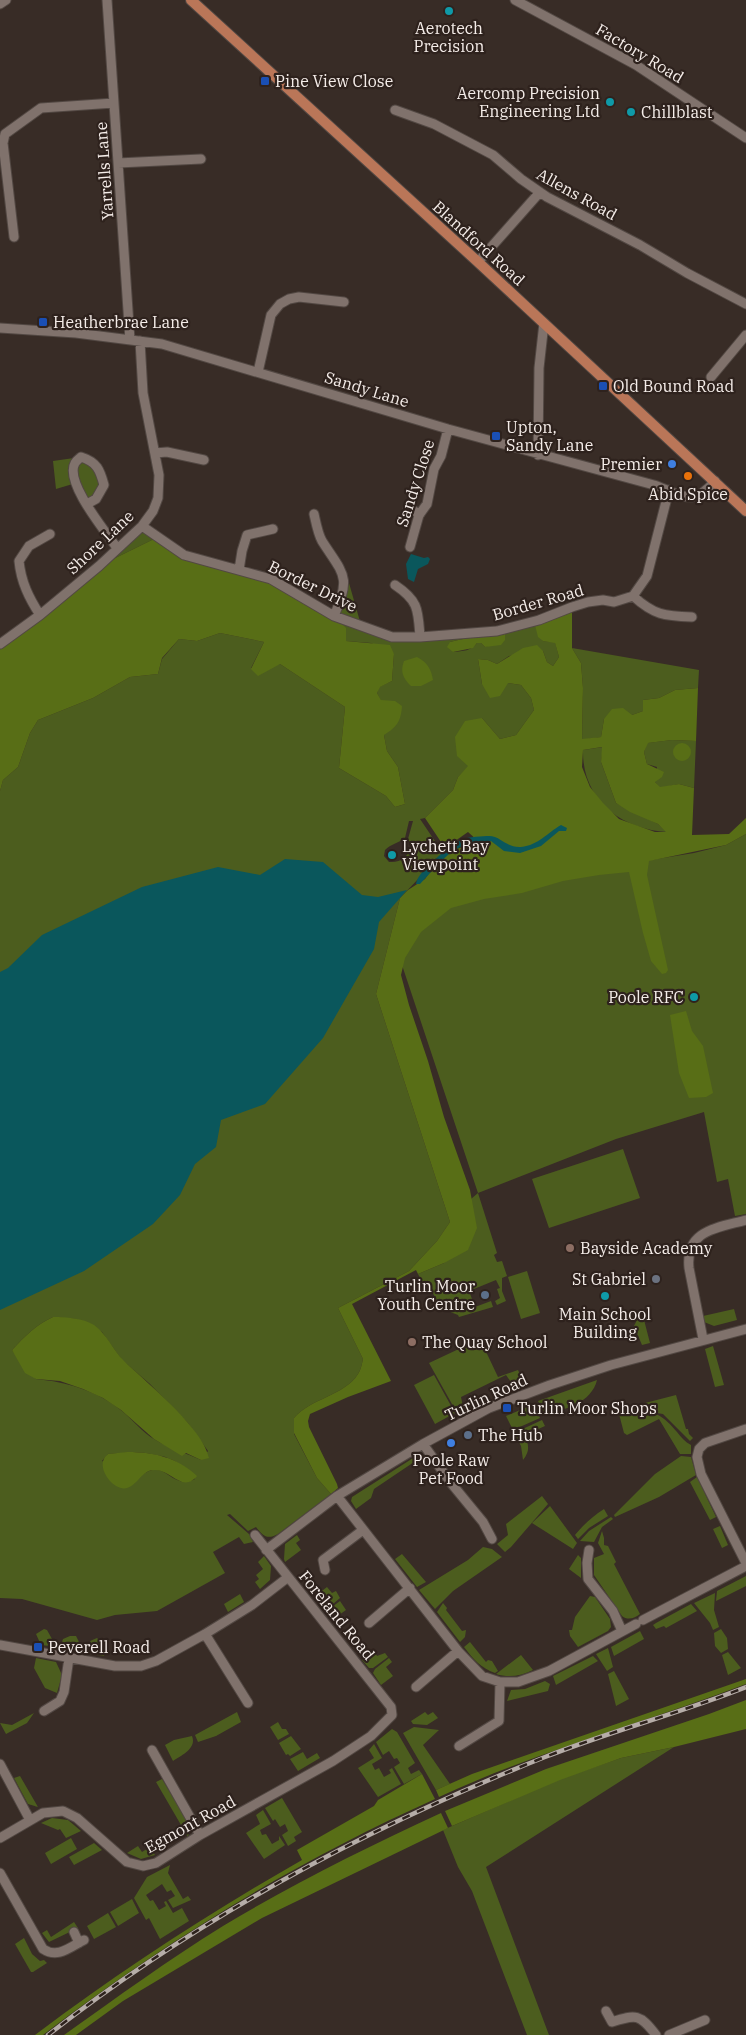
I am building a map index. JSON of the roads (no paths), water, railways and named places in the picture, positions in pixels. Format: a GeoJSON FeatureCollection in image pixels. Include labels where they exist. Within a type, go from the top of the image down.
{"type":"FeatureCollection","features":[{"type":"Feature","properties":{"kind":"main road","name":"Blandford Road"},"geometry":{"type":"LineString","coordinates":[[191,0],[746,510]]}},
{"type":"Feature","properties":{"kind":"street"},"geometry":{"type":"LineString","coordinates":[[0,4],[6,0]]}},
{"type":"Feature","properties":{"kind":"street","name":"Yarrells Lane"},"geometry":{"type":"LineString","coordinates":[[106,0],[118,163],[135,340]]}},
{"type":"Feature","properties":{"kind":"street","name":"Factory Road"},"geometry":{"type":"LineString","coordinates":[[515,0],[636,65],[746,138]]}},
{"type":"Feature","properties":{"kind":"street"},"geometry":{"type":"LineString","coordinates":[[14,237],[3,143],[6,134],[41,108],[114,103]]}},
{"type":"Feature","properties":{"kind":"street","name":"Allens Road"},"geometry":{"type":"LineString","coordinates":[[394,110],[434,124],[493,155],[521,179],[540,192],[746,304]]}},
{"type":"Feature","properties":{"kind":"street"},"geometry":{"type":"LineString","coordinates":[[118,163],[201,158]]}},
{"type":"Feature","properties":{"kind":"street"},"geometry":{"type":"LineString","coordinates":[[478,262],[540,192]]}},
{"type":"Feature","properties":{"kind":"street"},"geometry":{"type":"LineString","coordinates":[[258,372],[271,314],[280,304],[289,299],[299,297],[344,302]]}},
{"type":"Feature","properties":{"kind":"street"},"geometry":{"type":"LineString","coordinates":[[538,455],[539,368],[544,323]]}},
{"type":"Feature","properties":{"kind":"street","name":"Sandy Lane"},"geometry":{"type":"LineString","coordinates":[[0,328],[76,333],[162,344],[538,455],[669,490],[684,498],[702,493],[715,481]]}},
{"type":"Feature","properties":{"kind":"street"},"geometry":{"type":"LineString","coordinates":[[711,377],[746,335]]}},
{"type":"Feature","properties":{"kind":"street","name":"Shore Lane"},"geometry":{"type":"LineString","coordinates":[[0,644],[40,615],[142,526],[153,511],[158,498],[159,476],[142,393],[135,340]]}},
{"type":"Feature","properties":{"kind":"street","name":"Sandy Close"},"geometry":{"type":"LineString","coordinates":[[410,547],[420,514],[427,504],[434,469],[441,456],[448,429]]}},
{"type":"Feature","properties":{"kind":"street"},"geometry":{"type":"LineString","coordinates":[[155,453],[167,452],[204,460]]}},
{"type":"Feature","properties":{"kind":"street"},"geometry":{"type":"LineString","coordinates":[[87,504],[96,499],[104,485],[100,469],[90,460],[81,457],[75,463],[74,473],[78,492],[117,548]]}},
{"type":"Feature","properties":{"kind":"street"},"geometry":{"type":"LineString","coordinates":[[669,490],[647,576],[633,596],[644,607],[654,612],[668,616],[692,617]]}},
{"type":"Feature","properties":{"kind":"street"},"geometry":{"type":"LineString","coordinates":[[408,508],[420,514]]}},
{"type":"Feature","properties":{"kind":"street"},"geometry":{"type":"LineString","coordinates":[[314,514],[321,539],[338,563],[344,580],[343,595],[334,616]]}},
{"type":"Feature","properties":{"kind":"street","name":"Border Drive"},"geometry":{"type":"LineString","coordinates":[[142,526],[184,555],[271,578],[334,616],[392,637],[420,637]]}},
{"type":"Feature","properties":{"kind":"street"},"geometry":{"type":"LineString","coordinates":[[239,570],[247,535],[273,529]]}},
{"type":"Feature","properties":{"kind":"street"},"geometry":{"type":"LineString","coordinates":[[40,615],[24,585],[19,561],[29,546],[50,534]]}},
{"type":"Feature","properties":{"kind":"street"},"geometry":{"type":"LineString","coordinates":[[396,585],[412,597],[415,603],[420,637]]}},
{"type":"Feature","properties":{"kind":"street","name":"Border Road"},"geometry":{"type":"LineString","coordinates":[[420,637],[497,631],[539,620],[588,602],[603,600],[614,602],[633,596]]}},
{"type":"Feature","properties":{"kind":"street"},"geometry":{"type":"LineString","coordinates":[[702,1339],[688,1268],[687,1257],[690,1246],[697,1238],[710,1229],[746,1220]]}},
{"type":"Feature","properties":{"kind":"street","name":"Turlin Road"},"geometry":{"type":"LineString","coordinates":[[266,1550],[338,1496],[423,1444],[489,1408],[611,1365],[702,1339],[746,1329]]}},
{"type":"Feature","properties":{"kind":"street"},"geometry":{"type":"LineString","coordinates":[[338,1496],[458,1651],[482,1676],[510,1683],[536,1677],[746,1565],[701,1474],[697,1457],[699,1449],[705,1443],[746,1429]]}},
{"type":"Feature","properties":{"kind":"street"},"geometry":{"type":"LineString","coordinates":[[423,1444],[451,1483],[483,1522],[492,1539]]}},
{"type":"Feature","properties":{"kind":"street"},"geometry":{"type":"LineString","coordinates":[[323,1560],[363,1530]]}},
{"type":"Feature","properties":{"kind":"street","name":"Foreland Road"},"geometry":{"type":"LineString","coordinates":[[255,1535],[287,1578],[391,1707],[392,1715]]}},
{"type":"Feature","properties":{"kind":"street"},"geometry":{"type":"LineString","coordinates":[[589,1550],[587,1563],[588,1579],[613,1611],[622,1631]]}},
{"type":"Feature","properties":{"kind":"street"},"geometry":{"type":"LineString","coordinates":[[313,1556],[323,1560]]}},
{"type":"Feature","properties":{"kind":"street"},"geometry":{"type":"LineString","coordinates":[[323,1560],[325,1570]]}},
{"type":"Feature","properties":{"kind":"street"},"geometry":{"type":"LineString","coordinates":[[0,1645],[115,1666],[141,1666],[156,1661],[206,1634],[252,1605],[287,1578]]}},
{"type":"Feature","properties":{"kind":"street"},"geometry":{"type":"LineString","coordinates":[[370,1622],[410,1588]]}},
{"type":"Feature","properties":{"kind":"street"},"geometry":{"type":"LineString","coordinates":[[206,1634],[248,1703]]}},
{"type":"Feature","properties":{"kind":"street"},"geometry":{"type":"LineString","coordinates":[[416,1687],[458,1651]]}},
{"type":"Feature","properties":{"kind":"street"},"geometry":{"type":"LineString","coordinates":[[44,1711],[60,1701],[64,1692],[69,1658]]}},
{"type":"Feature","properties":{"kind":"street"},"geometry":{"type":"LineString","coordinates":[[459,1746],[499,1721],[500,1682]]}},
{"type":"Feature","properties":{"kind":"street","name":"Egmont Road"},"geometry":{"type":"LineString","coordinates":[[0,1838],[30,1820],[52,1811],[68,1813],[77,1818],[120,1857],[136,1866],[156,1864],[200,1835],[333,1761],[371,1736],[392,1715]]}},
{"type":"Feature","properties":{"kind":"street"},"geometry":{"type":"LineString","coordinates":[[152,1750],[200,1835]]}},
{"type":"Feature","properties":{"kind":"street"},"geometry":{"type":"LineString","coordinates":[[0,1764],[30,1820]]}},
{"type":"Feature","properties":{"kind":"street"},"geometry":{"type":"LineString","coordinates":[[0,1873],[43,1949],[56,1954],[82,1942],[74,1932]]}},
{"type":"Feature","properties":{"kind":"street"},"geometry":{"type":"LineString","coordinates":[[606,2011],[612,2022],[632,2016],[640,2018],[656,2035]]}},
{"type":"Feature","properties":{"kind":"street"},"geometry":{"type":"LineString","coordinates":[[670,2035],[705,2020]]}},
{"type":"Feature","properties":{"kind":"water"},"geometry":{"type":"Polygon","coordinates":[[[411,554],[430,559],[428,564],[418,569],[414,582],[408,579],[406,564],[411,554]]]}},
{"type":"Feature","properties":{"kind":"water"},"geometry":{"type":"Polygon","coordinates":[[[561,825],[567,828],[566,831],[559,831],[541,846],[520,853],[504,851],[491,841],[467,844],[442,860],[420,884],[416,884],[418,878],[428,865],[463,839],[489,836],[511,846],[521,847],[533,844],[561,825]]]}},
{"type":"Feature","properties":{"kind":"water"},"geometry":{"type":"Polygon","coordinates":[[[285,859],[323,862],[362,895],[378,897],[407,890],[379,922],[374,949],[323,1038],[265,1104],[221,1120],[216,1147],[195,1164],[180,1195],[153,1224],[84,1271],[0,1310],[0,972],[8,968],[42,935],[142,887],[218,867],[260,875],[285,859]]]}},
{"type":"Feature","properties":{"kind":"railway"},"geometry":{"type":"LineString","coordinates":[[48,2035],[105,1992],[225,1914],[287,1878],[414,1813],[545,1757],[746,1687]]}},
{"type":"Feature","properties":{"kind":"place","name":"Aerotech Precision"},"geometry":{"type":"Point","coordinates":[449,11]}},
{"type":"Feature","properties":{"kind":"place","name":"Pine View Close"},"geometry":{"type":"Point","coordinates":[265,81]}},
{"type":"Feature","properties":{"kind":"place","name":"Aercomp Precision Engineering Ltd"},"geometry":{"type":"Point","coordinates":[610,102]}},
{"type":"Feature","properties":{"kind":"place","name":"Chillblast"},"geometry":{"type":"Point","coordinates":[631,112]}},
{"type":"Feature","properties":{"kind":"place","name":"Heatherbrae Lane"},"geometry":{"type":"Point","coordinates":[43,322]}},
{"type":"Feature","properties":{"kind":"place","name":"Old Bound Road"},"geometry":{"type":"Point","coordinates":[603,386]}},
{"type":"Feature","properties":{"kind":"place","name":"Upton, Sandy Lane"},"geometry":{"type":"Point","coordinates":[496,436]}},
{"type":"Feature","properties":{"kind":"place","name":"Premier"},"geometry":{"type":"Point","coordinates":[672,464]}},
{"type":"Feature","properties":{"kind":"place","name":"Abid Spice"},"geometry":{"type":"Point","coordinates":[688,476]}},
{"type":"Feature","properties":{"kind":"place","name":"Lychett Bay Viewpoint"},"geometry":{"type":"Point","coordinates":[392,855]}},
{"type":"Feature","properties":{"kind":"place","name":"Poole RFC"},"geometry":{"type":"Point","coordinates":[694,997]}},
{"type":"Feature","properties":{"kind":"place","name":"Bayside Academy"},"geometry":{"type":"Point","coordinates":[570,1248]}},
{"type":"Feature","properties":{"kind":"place","name":"St Gabriel"},"geometry":{"type":"Point","coordinates":[656,1279]}},
{"type":"Feature","properties":{"kind":"place","name":"Turlin Moor Youth Centre"},"geometry":{"type":"Point","coordinates":[485,1295]}},
{"type":"Feature","properties":{"kind":"place","name":"Main School Building"},"geometry":{"type":"Point","coordinates":[605,1296]}},
{"type":"Feature","properties":{"kind":"place","name":"The Quay School"},"geometry":{"type":"Point","coordinates":[412,1342]}},
{"type":"Feature","properties":{"kind":"place","name":"Turlin Moor Shops"},"geometry":{"type":"Point","coordinates":[507,1408]}},
{"type":"Feature","properties":{"kind":"place","name":"The Hub"},"geometry":{"type":"Point","coordinates":[468,1435]}},
{"type":"Feature","properties":{"kind":"place","name":"Poole Raw Pet Food"},"geometry":{"type":"Point","coordinates":[451,1443]}},
{"type":"Feature","properties":{"kind":"place","name":"Peverell Road"},"geometry":{"type":"Point","coordinates":[38,1647]}}]}
